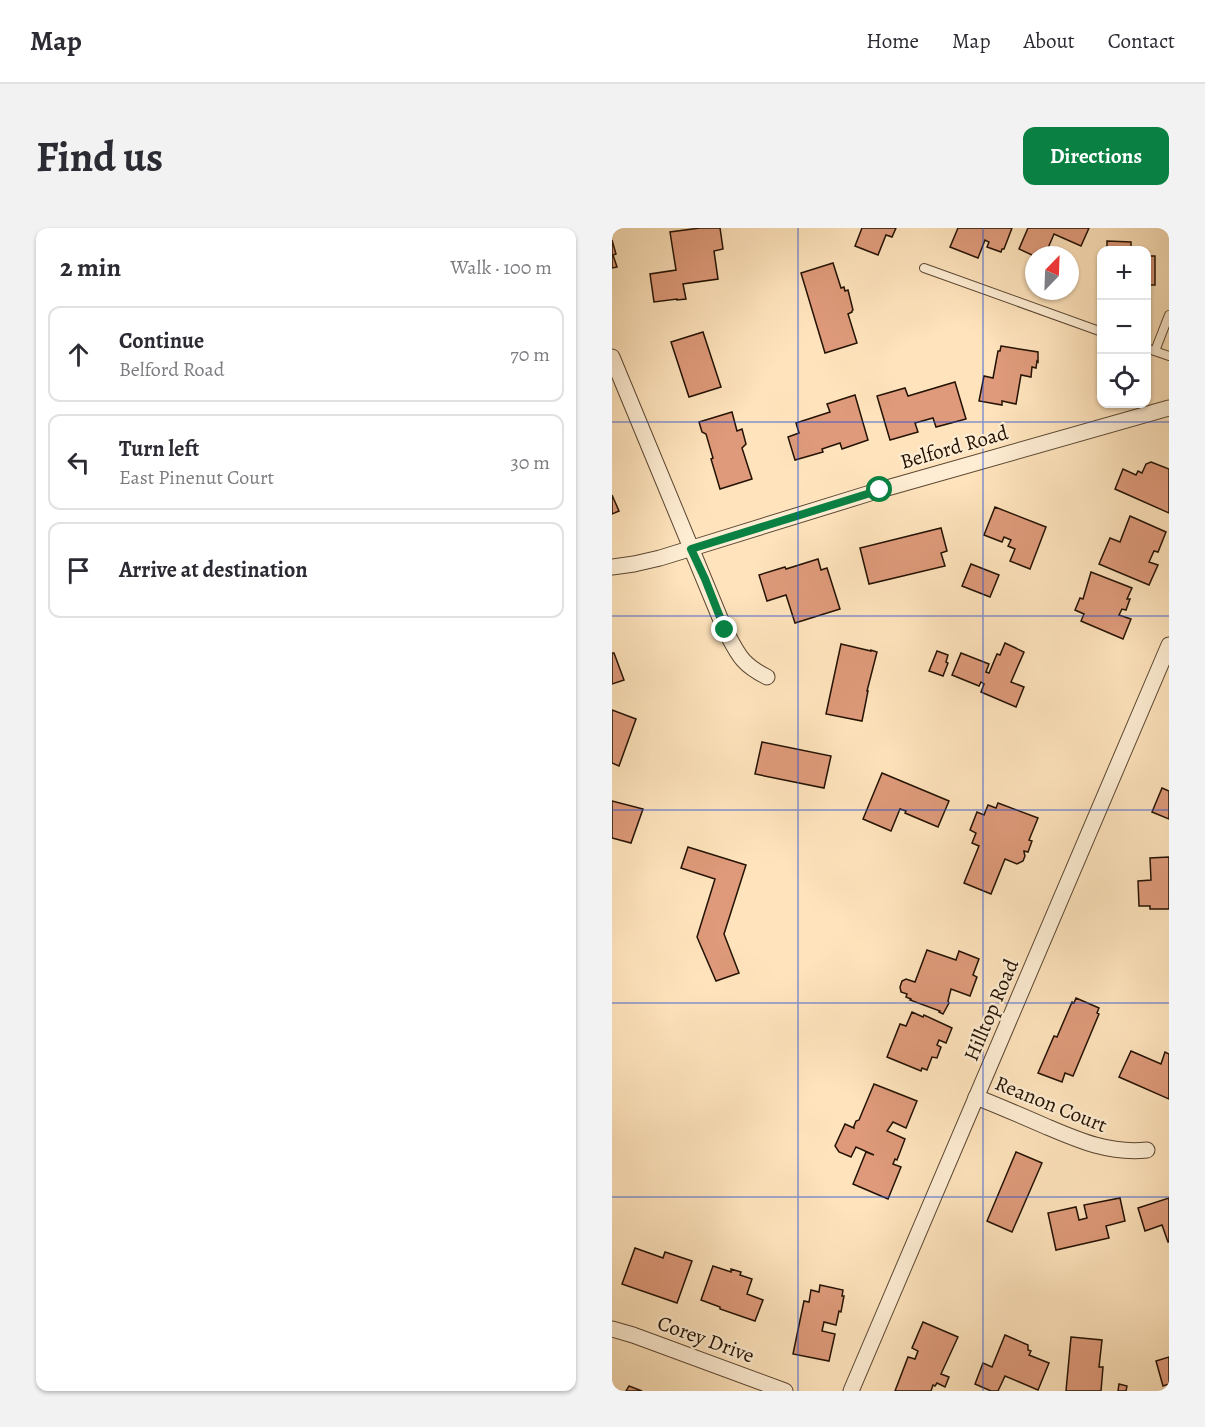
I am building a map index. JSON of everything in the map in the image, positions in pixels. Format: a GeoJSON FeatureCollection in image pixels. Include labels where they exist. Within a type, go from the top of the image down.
{"type":"FeatureCollection","features":[{"type":"Feature","properties":{"kind":"street"},"geometry":{"type":"LineString","coordinates":[[612,357],[725,630],[743,661],[767,677]]}},
{"type":"Feature","properties":{"kind":"street","name":"Belford Road"},"geometry":{"type":"LineString","coordinates":[[612,567],[643,562],[691,549],[880,490],[1169,408]]}},
{"type":"Feature","properties":{"kind":"street","name":"Hilltop Road"},"geometry":{"type":"LineString","coordinates":[[851,1391],[1169,645]]}},
{"type":"Feature","properties":{"kind":"street","name":"Reanon Court"},"geometry":{"type":"LineString","coordinates":[[976,1097],[1088,1144],[1133,1152],[1147,1150]]}},
{"type":"Feature","properties":{"kind":"street","name":"Corey Drive"},"geometry":{"type":"LineString","coordinates":[[612,1329],[785,1391]]}},
{"type":"Feature","properties":{"kind":"lane"},"geometry":{"type":"LineString","coordinates":[[924,268],[1097,331]]}},
{"type":"Feature","properties":{"kind":"lane"},"geometry":{"type":"LineString","coordinates":[[1169,315],[1151,350],[1169,356]]}},
{"type":"Feature","properties":{"kind":"building"},"geometry":{"type":"Polygon","coordinates":[[[720,228],[723,249],[714,251],[718,279],[683,284],[686,299],[654,302],[650,274],[676,270],[670,232],[720,228]]]}},
{"type":"Feature","properties":{"kind":"building"},"geometry":{"type":"Polygon","coordinates":[[[862,228],[896,228],[892,237],[886,235],[878,255],[855,246],[862,228]]]}},
{"type":"Feature","properties":{"kind":"building"},"geometry":{"type":"Polygon","coordinates":[[[958,228],[1012,228],[1001,252],[987,247],[989,242],[985,240],[978,258],[950,247],[958,228]]]}},
{"type":"Feature","properties":{"kind":"building"},"geometry":{"type":"Polygon","coordinates":[[[1028,228],[1089,228],[1081,246],[1054,234],[1049,246],[1025,246],[1025,252],[1019,249],[1028,228]]]}},
{"type":"Feature","properties":{"kind":"building"},"geometry":{"type":"Polygon","coordinates":[[[612,240],[617,267],[612,268],[612,240]]]}},
{"type":"Feature","properties":{"kind":"building"},"geometry":{"type":"Polygon","coordinates":[[[1107,241],[1131,242],[1131,246],[1107,246],[1107,241]]]}},
{"type":"Feature","properties":{"kind":"building"},"geometry":{"type":"Polygon","coordinates":[[[1151,256],[1155,256],[1155,285],[1151,285],[1151,256]]]}},
{"type":"Feature","properties":{"kind":"building"},"geometry":{"type":"Polygon","coordinates":[[[833,263],[841,288],[848,290],[853,310],[848,314],[857,343],[825,353],[801,273],[833,263]]]}},
{"type":"Feature","properties":{"kind":"building"},"geometry":{"type":"Polygon","coordinates":[[[703,332],[721,387],[689,397],[671,342],[703,332]]]}},
{"type":"Feature","properties":{"kind":"building"},"geometry":{"type":"Polygon","coordinates":[[[1001,346],[1038,352],[1038,362],[1036,368],[1032,367],[1031,377],[1021,375],[1016,404],[1002,401],[1002,405],[979,401],[984,376],[993,378],[1001,346]]]}},
{"type":"Feature","properties":{"kind":"building"},"geometry":{"type":"Polygon","coordinates":[[[955,382],[966,419],[936,427],[933,418],[915,423],[918,432],[890,440],[877,396],[905,388],[908,396],[955,382]]]}},
{"type":"Feature","properties":{"kind":"building"},"geometry":{"type":"Polygon","coordinates":[[[855,395],[868,440],[842,449],[840,443],[822,449],[823,452],[795,460],[788,437],[799,433],[796,423],[830,412],[827,404],[855,395]]]}},
{"type":"Feature","properties":{"kind":"building"},"geometry":{"type":"Polygon","coordinates":[[[732,412],[737,431],[742,429],[746,444],[742,448],[752,479],[720,489],[706,434],[702,432],[699,422],[732,412]]]}},
{"type":"Feature","properties":{"kind":"building"},"geometry":{"type":"Polygon","coordinates":[[[1151,462],[1169,469],[1169,513],[1115,489],[1123,469],[1136,475],[1138,471],[1142,473],[1146,464],[1151,462]]]}},
{"type":"Feature","properties":{"kind":"building"},"geometry":{"type":"Polygon","coordinates":[[[612,495],[619,511],[612,514],[612,495]]]}},
{"type":"Feature","properties":{"kind":"building"},"geometry":{"type":"Polygon","coordinates":[[[995,507],[1046,527],[1030,569],[1010,561],[1015,549],[1008,546],[1011,540],[1004,537],[1002,542],[984,535],[995,507]]]}},
{"type":"Feature","properties":{"kind":"building"},"geometry":{"type":"Polygon","coordinates":[[[1130,516],[1166,532],[1158,552],[1154,551],[1149,562],[1158,565],[1149,585],[1099,564],[1110,538],[1120,542],[1130,516]]]}},
{"type":"Feature","properties":{"kind":"building"},"geometry":{"type":"Polygon","coordinates":[[[941,528],[947,551],[941,553],[945,566],[869,584],[860,548],[941,528]]]}},
{"type":"Feature","properties":{"kind":"building"},"geometry":{"type":"Polygon","coordinates":[[[818,559],[821,570],[827,568],[840,609],[795,623],[786,595],[767,601],[759,575],[818,559]]]}},
{"type":"Feature","properties":{"kind":"building"},"geometry":{"type":"Polygon","coordinates":[[[971,564],[999,575],[990,597],[962,586],[971,564]]]}},
{"type":"Feature","properties":{"kind":"building"},"geometry":{"type":"Polygon","coordinates":[[[1091,572],[1132,588],[1127,599],[1130,599],[1126,610],[1122,609],[1119,615],[1131,619],[1123,639],[1081,621],[1084,614],[1075,610],[1080,598],[1083,599],[1091,572]]]}},
{"type":"Feature","properties":{"kind":"building"},"geometry":{"type":"Polygon","coordinates":[[[1005,643],[1024,652],[1011,682],[1024,687],[1016,707],[981,692],[984,684],[981,682],[979,686],[952,675],[961,653],[989,664],[986,672],[989,673],[997,654],[1000,655],[1005,643]]]}},
{"type":"Feature","properties":{"kind":"building"},"geometry":{"type":"Polygon","coordinates":[[[841,644],[877,652],[862,721],[826,714],[841,644]]]}},
{"type":"Feature","properties":{"kind":"building"},"geometry":{"type":"Polygon","coordinates":[[[937,651],[948,655],[946,662],[948,663],[943,676],[929,671],[937,651]]]}},
{"type":"Feature","properties":{"kind":"building"},"geometry":{"type":"Polygon","coordinates":[[[612,653],[614,653],[624,680],[612,684],[612,653]]]}},
{"type":"Feature","properties":{"kind":"building"},"geometry":{"type":"Polygon","coordinates":[[[612,710],[636,719],[619,766],[612,763],[612,710]]]}},
{"type":"Feature","properties":{"kind":"building"},"geometry":{"type":"Polygon","coordinates":[[[762,742],[831,756],[824,788],[755,774],[762,742]]]}},
{"type":"Feature","properties":{"kind":"building"},"geometry":{"type":"Polygon","coordinates":[[[882,773],[949,801],[938,827],[900,809],[891,831],[863,819],[882,773]]]}},
{"type":"Feature","properties":{"kind":"building"},"geometry":{"type":"Polygon","coordinates":[[[1162,788],[1169,791],[1169,819],[1152,812],[1162,788]]]}},
{"type":"Feature","properties":{"kind":"building"},"geometry":{"type":"Polygon","coordinates":[[[612,801],[643,809],[631,843],[612,838],[612,801]]]}},
{"type":"Feature","properties":{"kind":"building"},"geometry":{"type":"Polygon","coordinates":[[[998,803],[1038,818],[1029,840],[1032,841],[1028,852],[1024,851],[1023,861],[1017,864],[1005,859],[991,894],[964,883],[979,846],[972,843],[976,833],[970,830],[977,812],[984,815],[988,805],[996,808],[998,803]]]}},
{"type":"Feature","properties":{"kind":"building"},"geometry":{"type":"Polygon","coordinates":[[[688,847],[746,865],[724,934],[739,973],[716,981],[697,937],[715,879],[681,868],[688,847]]]}},
{"type":"Feature","properties":{"kind":"building"},"geometry":{"type":"Polygon","coordinates":[[[1169,857],[1169,909],[1150,909],[1150,906],[1139,906],[1138,881],[1151,880],[1150,858],[1169,857]]]}},
{"type":"Feature","properties":{"kind":"building"},"geometry":{"type":"Polygon","coordinates":[[[927,950],[956,960],[959,951],[979,959],[973,975],[977,977],[970,996],[951,989],[949,1003],[943,1014],[910,1000],[906,997],[907,994],[901,992],[902,981],[906,979],[915,982],[927,950]]]}},
{"type":"Feature","properties":{"kind":"building"},"geometry":{"type":"Polygon","coordinates":[[[1076,998],[1099,1008],[1097,1013],[1099,1014],[1073,1076],[1065,1073],[1062,1082],[1038,1073],[1054,1036],[1057,1037],[1072,1002],[1074,1003],[1076,998]]]}},
{"type":"Feature","properties":{"kind":"building"},"geometry":{"type":"Polygon","coordinates":[[[912,1012],[952,1028],[946,1043],[939,1040],[937,1045],[941,1047],[937,1058],[932,1057],[927,1070],[922,1068],[921,1071],[887,1057],[900,1024],[906,1026],[912,1012]]]}},
{"type":"Feature","properties":{"kind":"building"},"geometry":{"type":"Polygon","coordinates":[[[1131,1051],[1161,1064],[1165,1052],[1169,1054],[1169,1099],[1119,1077],[1131,1051]]]}},
{"type":"Feature","properties":{"kind":"building"},"geometry":{"type":"Polygon","coordinates":[[[874,1084],[917,1101],[906,1128],[893,1122],[887,1131],[905,1139],[897,1160],[895,1159],[893,1164],[901,1167],[888,1199],[853,1184],[866,1152],[874,1155],[856,1147],[851,1157],[839,1152],[835,1146],[845,1124],[854,1128],[874,1084]]]}},
{"type":"Feature","properties":{"kind":"building"},"geometry":{"type":"Polygon","coordinates":[[[1016,1152],[1042,1163],[1012,1232],[987,1221],[1016,1152]]]}},
{"type":"Feature","properties":{"kind":"building"},"geometry":{"type":"Polygon","coordinates":[[[1120,1198],[1125,1221],[1106,1226],[1109,1238],[1056,1250],[1048,1213],[1076,1207],[1079,1220],[1087,1218],[1084,1205],[1120,1198]]]}},
{"type":"Feature","properties":{"kind":"building"},"geometry":{"type":"Polygon","coordinates":[[[1169,1198],[1168,1242],[1162,1225],[1145,1231],[1138,1208],[1169,1198]]]}},
{"type":"Feature","properties":{"kind":"building"},"geometry":{"type":"Polygon","coordinates":[[[635,1248],[663,1258],[665,1252],[692,1261],[677,1303],[622,1284],[635,1248]]]}},
{"type":"Feature","properties":{"kind":"building"},"geometry":{"type":"Polygon","coordinates":[[[713,1266],[731,1272],[731,1269],[741,1272],[740,1275],[752,1279],[747,1294],[763,1300],[755,1321],[701,1300],[713,1266]]]}},
{"type":"Feature","properties":{"kind":"building"},"geometry":{"type":"Polygon","coordinates":[[[820,1285],[843,1290],[842,1296],[844,1296],[836,1325],[824,1322],[822,1331],[835,1334],[829,1361],[793,1354],[804,1301],[809,1302],[811,1290],[819,1292],[820,1285]]]}},
{"type":"Feature","properties":{"kind":"building"},"geometry":{"type":"Polygon","coordinates":[[[923,1322],[958,1337],[941,1374],[949,1377],[945,1387],[937,1383],[933,1385],[931,1391],[895,1391],[908,1357],[915,1359],[918,1351],[912,1348],[923,1322]]]}},
{"type":"Feature","properties":{"kind":"building"},"geometry":{"type":"Polygon","coordinates":[[[1005,1335],[1028,1345],[1028,1350],[1031,1351],[1029,1355],[1049,1363],[1038,1390],[1005,1376],[998,1391],[991,1391],[975,1384],[983,1363],[992,1367],[1005,1335]]]}},
{"type":"Feature","properties":{"kind":"building"},"geometry":{"type":"Polygon","coordinates":[[[1071,1337],[1102,1340],[1099,1367],[1103,1367],[1101,1391],[1066,1391],[1071,1337]]]}},
{"type":"Feature","properties":{"kind":"building"},"geometry":{"type":"Polygon","coordinates":[[[1169,1357],[1169,1384],[1163,1386],[1156,1361],[1169,1357]]]}},
{"type":"Feature","properties":{"kind":"building"},"geometry":{"type":"Polygon","coordinates":[[[1119,1384],[1127,1386],[1126,1391],[1118,1391],[1119,1384]]]}},
{"type":"Feature","properties":{"kind":"building"},"geometry":{"type":"Polygon","coordinates":[[[629,1386],[642,1391],[626,1391],[629,1386]]]}},
{"type":"Feature","properties":{"kind":"route"},"geometry":{"type":"LineString","coordinates":[[725,630],[691,549],[880,490]]}}]}
